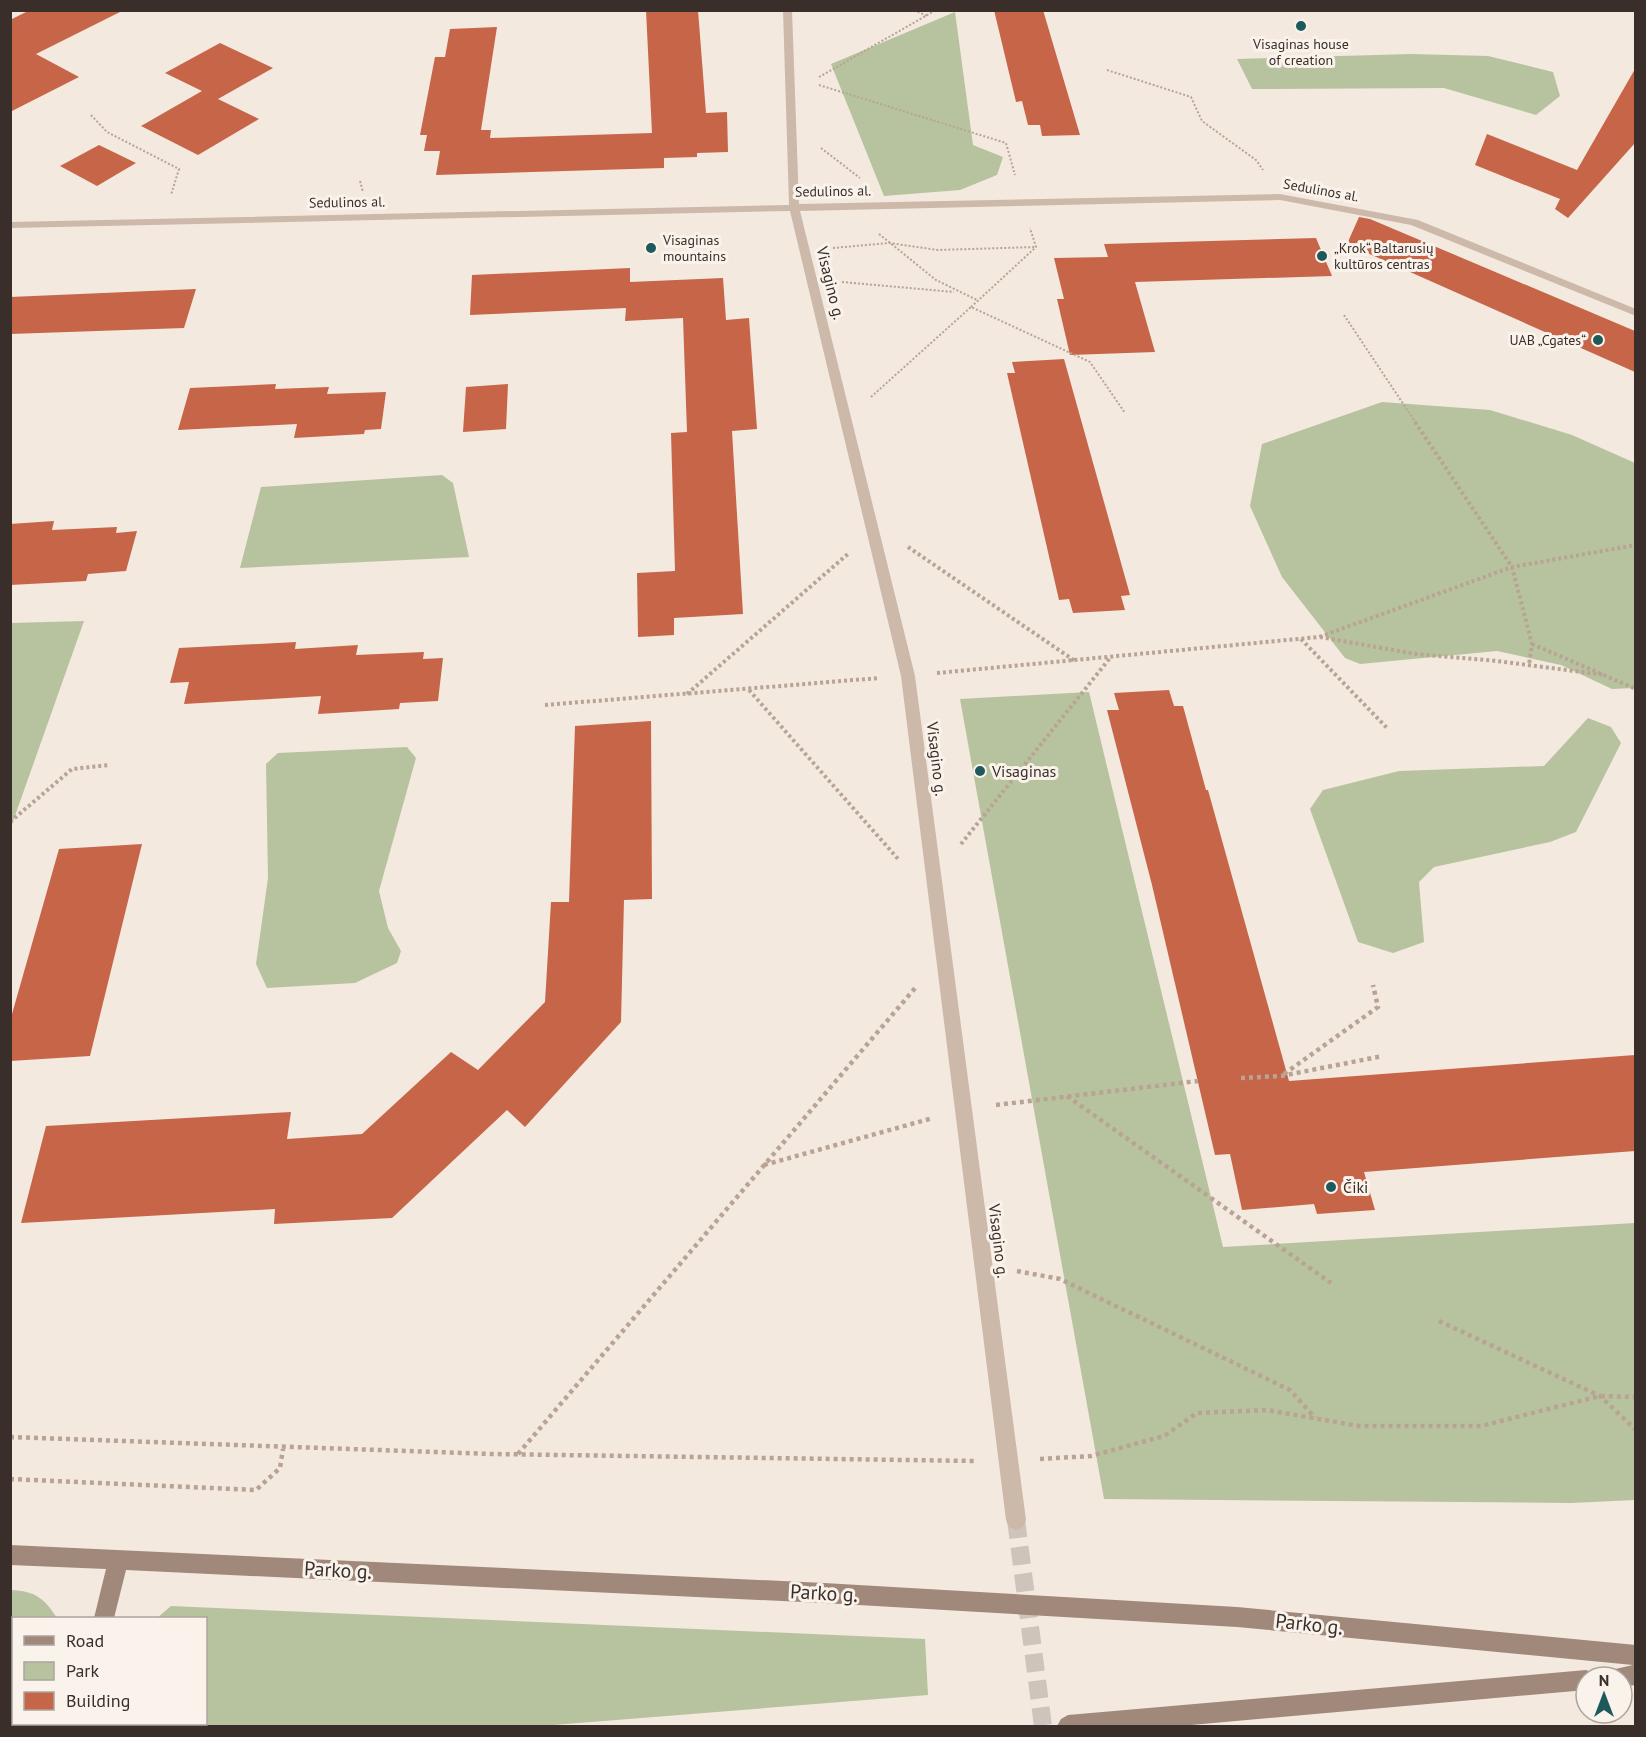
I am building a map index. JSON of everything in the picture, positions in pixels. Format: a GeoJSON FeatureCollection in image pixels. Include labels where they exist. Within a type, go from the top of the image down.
{"type":"FeatureCollection","features":[{"type":"Feature","properties":{"kind":"street","name":"Visagino g."},"geometry":{"type":"LineString","coordinates":[[787,10],[794,207],[908,676],[1016,1520]]}},
{"type":"Feature","properties":{"kind":"street","name":"Sedulinos al."},"geometry":{"type":"LineString","coordinates":[[10,225],[1280,197],[1414,222],[1635,313]]}},
{"type":"Feature","properties":{"kind":"street","name":"Parko g."},"geometry":{"type":"LineString","coordinates":[[10,1555],[836,1594],[1237,1617],[1635,1655]]}},
{"type":"Feature","properties":{"kind":"street"},"geometry":{"type":"LineString","coordinates":[[104,1617],[119,1559]]}},
{"type":"Feature","properties":{"kind":"street"},"geometry":{"type":"LineString","coordinates":[[1068,1726],[1574,1681]]}},
{"type":"Feature","properties":{"kind":"path"},"geometry":{"type":"LineString","coordinates":[[809,82],[936,10]]}},
{"type":"Feature","properties":{"kind":"path"},"geometry":{"type":"LineString","coordinates":[[914,11],[927,16]]}},
{"type":"Feature","properties":{"kind":"path"},"geometry":{"type":"LineString","coordinates":[[1107,70],[1191,97],[1202,121],[1256,160],[1280,197]]}},
{"type":"Feature","properties":{"kind":"path"},"geometry":{"type":"LineString","coordinates":[[789,83],[809,82],[1006,143],[1036,247]]}},
{"type":"Feature","properties":{"kind":"path"},"geometry":{"type":"LineString","coordinates":[[91,115],[107,132],[179,169],[162,222]]}},
{"type":"Feature","properties":{"kind":"path"},"geometry":{"type":"LineString","coordinates":[[791,124],[867,184],[876,231],[936,280],[977,300]]}},
{"type":"Feature","properties":{"kind":"path"},"geometry":{"type":"LineString","coordinates":[[805,251],[889,243],[938,250],[1036,247]]}},
{"type":"Feature","properties":{"kind":"path"},"geometry":{"type":"LineString","coordinates":[[846,420],[1036,247]]}},
{"type":"Feature","properties":{"kind":"path"},"geometry":{"type":"LineString","coordinates":[[812,279],[957,292]]}},
{"type":"Feature","properties":{"kind":"path"},"geometry":{"type":"LineString","coordinates":[[971,307],[1090,362],[1125,413]]}},
{"type":"Feature","properties":{"kind":"path"},"geometry":{"type":"LineString","coordinates":[[1344,315],[1512,567],[1532,644],[1529,665]]}},
{"type":"Feature","properties":{"kind":"path"},"geometry":{"type":"LineString","coordinates":[[687,694],[872,526],[1075,661]]}},
{"type":"Feature","properties":{"kind":"path"},"geometry":{"type":"LineString","coordinates":[[1319,637],[1512,567],[1635,544]]}},
{"type":"Feature","properties":{"kind":"path"},"geometry":{"type":"LineString","coordinates":[[545,705],[908,676],[1319,637],[1416,654],[1605,675]]}},
{"type":"Feature","properties":{"kind":"path"},"geometry":{"type":"LineString","coordinates":[[1301,638],[1388,729]]}},
{"type":"Feature","properties":{"kind":"path"},"geometry":{"type":"LineString","coordinates":[[1532,644],[1635,689]]}},
{"type":"Feature","properties":{"kind":"path"},"geometry":{"type":"LineString","coordinates":[[934,878],[1110,657]]}},
{"type":"Feature","properties":{"kind":"path"},"geometry":{"type":"LineString","coordinates":[[749,689],[937,903]]}},
{"type":"Feature","properties":{"kind":"path"},"geometry":{"type":"LineString","coordinates":[[10,822],[72,769],[109,765]]}},
{"type":"Feature","properties":{"kind":"path"},"geometry":{"type":"LineString","coordinates":[[517,1455],[944,954]]}},
{"type":"Feature","properties":{"kind":"path"},"geometry":{"type":"LineString","coordinates":[[1281,1076],[1378,1007],[1373,985]]}},
{"type":"Feature","properties":{"kind":"path"},"geometry":{"type":"LineString","coordinates":[[1241,1078],[1281,1076],[1383,1056]]}},
{"type":"Feature","properties":{"kind":"path"},"geometry":{"type":"LineString","coordinates":[[1066,1095],[1331,1283]]}},
{"type":"Feature","properties":{"kind":"path"},"geometry":{"type":"LineString","coordinates":[[984,1264],[1060,1279],[1290,1390],[1315,1418]]}},
{"type":"Feature","properties":{"kind":"path"},"geometry":{"type":"LineString","coordinates":[[1439,1321],[1600,1396],[1635,1430]]}},
{"type":"Feature","properties":{"kind":"path"},"geometry":{"type":"LineString","coordinates":[[10,1437],[283,1449],[517,1455],[736,1460],[1009,1461],[1091,1456],[1164,1436],[1197,1413],[1267,1410],[1359,1425],[1481,1425],[1600,1396],[1635,1397]]}},
{"type":"Feature","properties":{"kind":"path"},"geometry":{"type":"LineString","coordinates":[[10,1479],[256,1490],[280,1468],[283,1449]]}},
{"type":"Feature","properties":{"kind":"green space"},"geometry":{"type":"Polygon","coordinates":[[[955,12],[973,145],[1003,157],[997,175],[960,190],[884,196],[831,64],[955,12]]]}},
{"type":"Feature","properties":{"kind":"green space"},"geometry":{"type":"Polygon","coordinates":[[[1411,54],[1488,56],[1553,72],[1560,96],[1536,115],[1444,88],[1252,89],[1237,59],[1411,54]]]}},
{"type":"Feature","properties":{"kind":"green space"},"geometry":{"type":"Polygon","coordinates":[[[1382,402],[1490,410],[1572,435],[1635,463],[1635,688],[1612,689],[1561,665],[1497,651],[1360,664],[1345,658],[1282,577],[1250,506],[1262,444],[1382,402]]]}},
{"type":"Feature","properties":{"kind":"green space"},"geometry":{"type":"Polygon","coordinates":[[[442,475],[453,483],[469,557],[240,568],[261,487],[442,475]]]}},
{"type":"Feature","properties":{"kind":"green space"},"geometry":{"type":"Polygon","coordinates":[[[84,621],[11,827],[11,623],[84,621]]]}},
{"type":"Feature","properties":{"kind":"green space"},"geometry":{"type":"Polygon","coordinates":[[[1089,692],[1223,1247],[1635,1223],[1635,1500],[1571,1503],[1104,1499],[960,699],[1089,692]]]}},
{"type":"Feature","properties":{"kind":"green space"},"geometry":{"type":"Polygon","coordinates":[[[1588,718],[1611,727],[1621,743],[1576,832],[1550,842],[1434,867],[1419,882],[1424,942],[1393,953],[1358,942],[1310,809],[1323,790],[1399,771],[1544,766],[1588,718]]]}},
{"type":"Feature","properties":{"kind":"green space"},"geometry":{"type":"Polygon","coordinates":[[[407,747],[416,758],[379,891],[388,928],[401,951],[397,963],[355,983],[267,988],[256,964],[268,878],[266,764],[278,753],[407,747]]]}},
{"type":"Feature","properties":{"kind":"green space"},"geometry":{"type":"Polygon","coordinates":[[[11,1590],[33,1594],[48,1605],[56,1617],[12,1617],[11,1726],[11,1590]]]}},
{"type":"Feature","properties":{"kind":"green space"},"geometry":{"type":"Polygon","coordinates":[[[171,1606],[925,1639],[928,1695],[541,1726],[123,1726],[207,1725],[207,1617],[158,1617],[171,1606]]]}},
{"type":"Feature","properties":{"kind":"building"},"geometry":{"type":"Polygon","coordinates":[[[30,10],[124,10],[36,54],[79,77],[10,112],[10,20],[30,10]]]}},
{"type":"Feature","properties":{"kind":"building"},"geometry":{"type":"Polygon","coordinates":[[[646,10],[698,10],[706,113],[727,112],[728,152],[697,153],[697,157],[664,158],[664,168],[436,175],[440,151],[424,151],[427,135],[420,135],[435,57],[445,57],[450,29],[497,27],[481,130],[491,130],[490,138],[652,133],[646,10]]]}},
{"type":"Feature","properties":{"kind":"building"},"geometry":{"type":"Polygon","coordinates":[[[994,10],[1043,10],[1080,135],[1042,136],[1040,125],[1028,125],[1022,101],[1016,102],[994,10]]]}},
{"type":"Feature","properties":{"kind":"building"},"geometry":{"type":"Polygon","coordinates":[[[220,43],[273,68],[218,99],[259,119],[198,155],[141,126],[202,91],[165,73],[220,43]]]}},
{"type":"Feature","properties":{"kind":"building"},"geometry":{"type":"Polygon","coordinates":[[[1635,69],[1635,143],[1568,218],[1555,209],[1560,199],[1475,165],[1487,134],[1577,170],[1635,69]]]}},
{"type":"Feature","properties":{"kind":"building"},"geometry":{"type":"Polygon","coordinates":[[[99,145],[136,163],[97,186],[60,166],[99,145]]]}},
{"type":"Feature","properties":{"kind":"building"},"geometry":{"type":"Polygon","coordinates":[[[1359,217],[1370,219],[1635,331],[1635,372],[1347,244],[1359,217]]]}},
{"type":"Feature","properties":{"kind":"building"},"geometry":{"type":"Polygon","coordinates":[[[1316,238],[1332,276],[1135,282],[1155,352],[1070,355],[1057,299],[1064,299],[1054,258],[1108,257],[1104,244],[1316,238]]]}},
{"type":"Feature","properties":{"kind":"building"},"geometry":{"type":"Polygon","coordinates":[[[630,268],[630,282],[723,278],[726,320],[749,318],[757,429],[732,431],[743,614],[674,618],[674,635],[638,637],[637,573],[675,571],[671,433],[687,432],[683,318],[625,321],[626,308],[470,315],[472,275],[630,268]]]}},
{"type":"Feature","properties":{"kind":"building"},"geometry":{"type":"Polygon","coordinates":[[[196,289],[184,328],[10,334],[10,297],[196,289]]]}},
{"type":"Feature","properties":{"kind":"building"},"geometry":{"type":"Polygon","coordinates":[[[1064,359],[1130,595],[1121,596],[1125,610],[1073,613],[1069,599],[1059,600],[1007,373],[1015,373],[1012,362],[1064,359]]]}},
{"type":"Feature","properties":{"kind":"building"},"geometry":{"type":"Polygon","coordinates":[[[276,384],[275,389],[329,387],[327,394],[386,392],[381,429],[365,430],[364,434],[294,438],[297,424],[178,430],[190,388],[276,384]]]}},
{"type":"Feature","properties":{"kind":"building"},"geometry":{"type":"Polygon","coordinates":[[[508,384],[506,429],[463,432],[466,387],[508,384]]]}},
{"type":"Feature","properties":{"kind":"building"},"geometry":{"type":"Polygon","coordinates":[[[54,521],[52,530],[117,527],[116,533],[137,531],[126,571],[88,574],[86,581],[10,585],[10,524],[54,521]]]}},
{"type":"Feature","properties":{"kind":"building"},"geometry":{"type":"Polygon","coordinates":[[[296,642],[295,649],[358,645],[356,655],[424,652],[423,659],[443,658],[438,701],[400,703],[399,709],[318,714],[321,696],[184,704],[189,682],[170,683],[179,648],[296,642]]]}},
{"type":"Feature","properties":{"kind":"building"},"geometry":{"type":"Polygon","coordinates":[[[1169,690],[1174,706],[1183,706],[1289,1081],[1635,1055],[1635,1151],[1364,1172],[1375,1210],[1317,1214],[1314,1204],[1242,1210],[1230,1154],[1215,1155],[1152,885],[1107,710],[1119,710],[1114,693],[1169,690]]]}},
{"type":"Feature","properties":{"kind":"building"},"geometry":{"type":"Polygon","coordinates":[[[651,721],[652,899],[624,900],[621,1022],[525,1127],[507,1110],[392,1218],[274,1224],[275,1209],[21,1223],[46,1126],[291,1112],[287,1139],[362,1134],[451,1052],[478,1070],[545,1002],[551,902],[569,902],[575,726],[651,721]]]}},
{"type":"Feature","properties":{"kind":"building"},"geometry":{"type":"Polygon","coordinates":[[[142,844],[90,1056],[10,1061],[10,1021],[59,849],[142,844]]]}},
{"type":"Feature","properties":{"kind":"tunnel"},"geometry":{"type":"LineString","coordinates":[[1016,1520],[1043,1726]]}},
{"type":"Feature","properties":{"kind":"place","name":"Visaginas house of creation"},"geometry":{"type":"Point","coordinates":[1301,26]}},
{"type":"Feature","properties":{"kind":"place","name":"Visaginas mountains"},"geometry":{"type":"Point","coordinates":[651,248]}},
{"type":"Feature","properties":{"kind":"place","name":"„Krok“ Baltarusių kultūros centras"},"geometry":{"type":"Point","coordinates":[1322,256]}},
{"type":"Feature","properties":{"kind":"place","name":"UAB „Cgates“"},"geometry":{"type":"Point","coordinates":[1598,340]}},
{"type":"Feature","properties":{"kind":"place","name":"Visaginas"},"geometry":{"type":"Point","coordinates":[980,771]}},
{"type":"Feature","properties":{"kind":"place","name":"Čiki"},"geometry":{"type":"Point","coordinates":[1331,1187]}}]}
